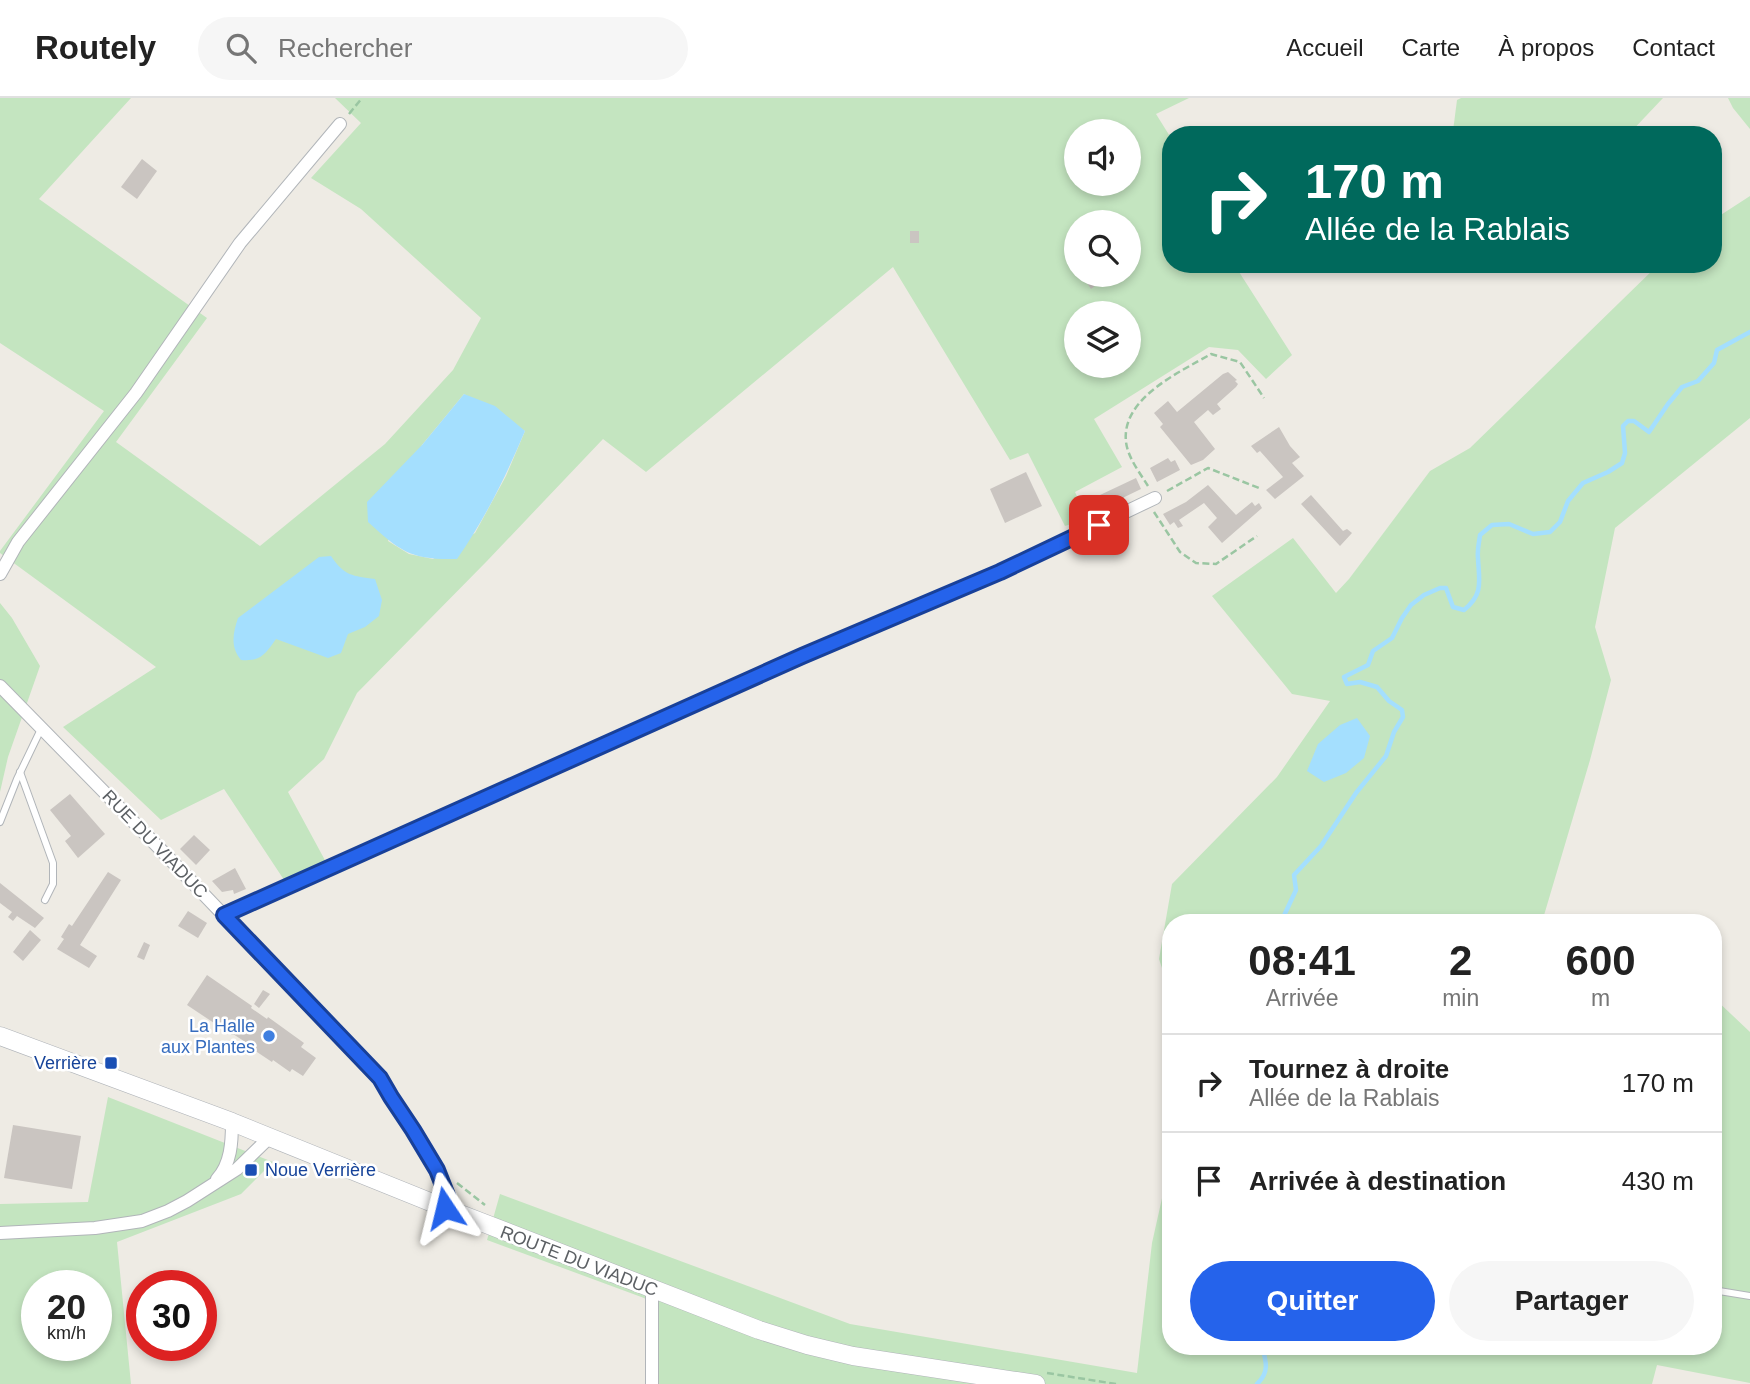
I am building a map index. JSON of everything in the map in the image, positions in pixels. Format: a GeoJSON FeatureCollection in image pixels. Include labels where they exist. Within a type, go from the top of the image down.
{"type":"FeatureCollection","features":[{"type":"Feature","properties":{"kind":"street"},"geometry":{"type":"LineString","coordinates":[[0,574],[18,542],[136,393],[240,243],[340,124]]}},
{"type":"Feature","properties":{"kind":"street"},"geometry":{"type":"LineString","coordinates":[[224,915],[790,662],[1000,572],[1152,499]]}},
{"type":"Feature","properties":{"kind":"street","name":"RUE DU VIADUC"},"geometry":{"type":"LineString","coordinates":[[0,686],[380,1078],[437,1170],[448,1198],[445,1208]]}},
{"type":"Feature","properties":{"kind":"street","name":"ROUTE DU VIADUC"},"geometry":{"type":"LineString","coordinates":[[0,1036],[232,1122],[652,1290],[760,1330],[853,1356],[1037,1378]]}},
{"type":"Feature","properties":{"kind":"street"},"geometry":{"type":"LineString","coordinates":[[209,1187],[226,1166],[232,1122]]}},
{"type":"Feature","properties":{"kind":"street"},"geometry":{"type":"LineString","coordinates":[[0,1233],[95,1228],[142,1221],[168,1211],[237,1169],[270,1137]]}},
{"type":"Feature","properties":{"kind":"street"},"geometry":{"type":"LineString","coordinates":[[652,1290],[652,1384]]}},
{"type":"Feature","properties":{"kind":"lane"},"geometry":{"type":"LineString","coordinates":[[0,822],[42,727]]}},
{"type":"Feature","properties":{"kind":"lane"},"geometry":{"type":"LineString","coordinates":[[20,772],[52,863],[52,884],[45,900]]}},
{"type":"Feature","properties":{"kind":"lane"},"geometry":{"type":"LineString","coordinates":[[1722,1291],[1750,1296]]}},
{"type":"Feature","properties":{"kind":"path"},"geometry":{"type":"LineString","coordinates":[[340,124],[362,98]]}},
{"type":"Feature","properties":{"kind":"path"},"geometry":{"type":"LineString","coordinates":[[1257,536],[1216,564],[1196,563],[1180,552],[1163,526],[1130,457],[1126,442],[1128,421],[1143,398],[1175,374],[1211,354],[1240,362],[1264,398]]}},
{"type":"Feature","properties":{"kind":"path"},"geometry":{"type":"LineString","coordinates":[[1152,499],[1208,468],[1259,488]]}},
{"type":"Feature","properties":{"kind":"path"},"geometry":{"type":"LineString","coordinates":[[455,1181],[492,1211]]}},
{"type":"Feature","properties":{"kind":"path"},"geometry":{"type":"LineString","coordinates":[[1037,1378],[1116,1384]]}},
{"type":"Feature","properties":{"kind":"green space"},"geometry":{"type":"Polygon","coordinates":[[[0,98],[131,98],[39,199],[207,318],[116,442],[260,546],[385,444],[453,370],[481,318],[361,209],[311,178],[361,123],[335,98],[1189,98],[1156,114],[1164,126],[1162,273],[1240,273],[1292,355],[1266,379],[1238,350],[1209,347],[1094,419],[1122,467],[1075,492],[1087,519],[1065,526],[1028,453],[1010,460],[893,267],[646,472],[603,439],[357,693],[324,759],[288,792],[333,875],[292,892],[224,789],[161,820],[63,727],[156,667],[0,551],[104,411],[0,343],[0,98]],[[464,394],[422,445],[388,541],[409,554],[433,559],[475,533],[506,476],[525,431],[464,394]]]}},
{"type":"Feature","properties":{"kind":"green space"},"geometry":{"type":"Polygon","coordinates":[[[1663,98],[1637,126],[1454,126],[1457,100],[1663,98]]]}},
{"type":"Feature","properties":{"kind":"green space"},"geometry":{"type":"Polygon","coordinates":[[[1728,98],[1750,98],[1750,129],[1733,108],[1728,98]]]}},
{"type":"Feature","properties":{"kind":"green space"},"geometry":{"type":"Polygon","coordinates":[[[1750,196],[1750,418],[1615,528],[1595,627],[1611,680],[1544,914],[1167,914],[1172,884],[1277,777],[1330,701],[1292,694],[1212,596],[1293,538],[1336,593],[1430,471],[1470,448],[1650,273],[1722,273],[1722,214],[1750,196]]]}},
{"type":"Feature","properties":{"kind":"green space"},"geometry":{"type":"Polygon","coordinates":[[[0,603],[40,666],[8,757],[0,792],[0,603]]]}},
{"type":"Feature","properties":{"kind":"green space"},"geometry":{"type":"Polygon","coordinates":[[[1162,942],[1162,968],[1159,959],[1162,942]]]}},
{"type":"Feature","properties":{"kind":"green space"},"geometry":{"type":"Polygon","coordinates":[[[1722,1006],[1750,1032],[1750,1383],[1657,1365],[1652,1384],[659,1384],[657,1307],[644,1298],[487,1240],[500,1194],[850,1324],[1137,1373],[1152,1243],[1162,1198],[1162,1355],[1722,1355],[1722,1006]]]}},
{"type":"Feature","properties":{"kind":"green space"},"geometry":{"type":"Polygon","coordinates":[[[108,1097],[273,1162],[241,1194],[117,1242],[126,1361],[129,1361],[131,1384],[0,1384],[0,1204],[88,1202],[108,1097]]]}},
{"type":"Feature","properties":{"kind":"water"},"geometry":{"type":"Polygon","coordinates":[[[464,394],[495,406],[525,431],[494,497],[457,559],[417,556],[389,541],[368,522],[367,502],[422,445],[464,394]]]}},
{"type":"Feature","properties":{"kind":"water"},"geometry":{"type":"Polygon","coordinates":[[[331,556],[340,568],[350,574],[375,579],[382,600],[379,616],[365,627],[348,634],[341,653],[328,658],[276,639],[258,658],[241,660],[235,650],[234,640],[238,618],[319,557],[331,556]]]}},
{"type":"Feature","properties":{"kind":"water"},"geometry":{"type":"Polygon","coordinates":[[[1357,718],[1370,736],[1364,758],[1346,773],[1324,782],[1307,771],[1318,744],[1340,725],[1357,718]]]}},
{"type":"Feature","properties":{"kind":"building"},"geometry":{"type":"Polygon","coordinates":[[[142,159],[157,171],[137,199],[121,187],[142,159]]]}},
{"type":"Feature","properties":{"kind":"building"},"geometry":{"type":"Polygon","coordinates":[[[910,231],[919,231],[919,243],[910,243],[910,231]]]}},
{"type":"Feature","properties":{"kind":"building"},"geometry":{"type":"Polygon","coordinates":[[[1228,372],[1237,380],[1236,387],[1217,404],[1221,409],[1213,415],[1208,410],[1194,422],[1215,449],[1203,460],[1191,465],[1160,427],[1163,424],[1154,413],[1168,401],[1177,412],[1228,372]]]}},
{"type":"Feature","properties":{"kind":"building"},"geometry":{"type":"Polygon","coordinates":[[[1279,427],[1300,457],[1292,463],[1304,476],[1275,499],[1266,490],[1283,477],[1260,451],[1257,453],[1251,446],[1279,427]]]}},
{"type":"Feature","properties":{"kind":"building"},"geometry":{"type":"Polygon","coordinates":[[[1168,458],[1171,462],[1175,460],[1180,470],[1157,482],[1150,468],[1168,458]]]}},
{"type":"Feature","properties":{"kind":"building"},"geometry":{"type":"Polygon","coordinates":[[[1026,472],[1042,506],[1005,523],[990,489],[1026,472]]]}},
{"type":"Feature","properties":{"kind":"building"},"geometry":{"type":"Polygon","coordinates":[[[1136,478],[1141,489],[1106,506],[1100,495],[1136,478]]]}},
{"type":"Feature","properties":{"kind":"building"},"geometry":{"type":"Polygon","coordinates":[[[1208,485],[1236,515],[1252,502],[1255,506],[1259,503],[1262,508],[1222,543],[1208,527],[1217,518],[1204,503],[1179,520],[1183,526],[1178,528],[1174,522],[1170,525],[1163,514],[1186,502],[1208,485]]]}},
{"type":"Feature","properties":{"kind":"building"},"geometry":{"type":"Polygon","coordinates":[[[1311,495],[1343,531],[1347,529],[1352,533],[1340,546],[1301,504],[1311,495]]]}},
{"type":"Feature","properties":{"kind":"building"},"geometry":{"type":"Polygon","coordinates":[[[70,794],[105,834],[78,858],[65,841],[71,836],[50,810],[70,794]]]}},
{"type":"Feature","properties":{"kind":"building"},"geometry":{"type":"Polygon","coordinates":[[[194,835],[210,850],[196,865],[180,849],[194,835]]]}},
{"type":"Feature","properties":{"kind":"building"},"geometry":{"type":"Polygon","coordinates":[[[235,868],[246,889],[234,894],[233,890],[222,892],[212,881],[235,868]]]}},
{"type":"Feature","properties":{"kind":"building"},"geometry":{"type":"Polygon","coordinates":[[[108,872],[121,880],[80,945],[97,956],[89,968],[57,949],[69,924],[72,926],[108,872]]]}},
{"type":"Feature","properties":{"kind":"building"},"geometry":{"type":"Polygon","coordinates":[[[0,883],[44,918],[35,928],[17,916],[13,921],[8,917],[12,912],[0,903],[0,883]]]}},
{"type":"Feature","properties":{"kind":"building"},"geometry":{"type":"Polygon","coordinates":[[[188,911],[207,923],[198,938],[178,926],[188,911]]]}},
{"type":"Feature","properties":{"kind":"building"},"geometry":{"type":"Polygon","coordinates":[[[30,930],[41,940],[23,961],[13,952],[30,930]]]}},
{"type":"Feature","properties":{"kind":"building"},"geometry":{"type":"Polygon","coordinates":[[[144,942],[150,945],[144,960],[137,957],[144,942]]]}},
{"type":"Feature","properties":{"kind":"building"},"geometry":{"type":"Polygon","coordinates":[[[207,975],[304,1043],[301,1047],[316,1058],[303,1076],[292,1069],[290,1072],[273,1060],[272,1062],[187,1005],[207,975]]]}},
{"type":"Feature","properties":{"kind":"building"},"geometry":{"type":"Polygon","coordinates":[[[263,990],[270,994],[259,1008],[254,1004],[263,990]]]}},
{"type":"Feature","properties":{"kind":"building"},"geometry":{"type":"Polygon","coordinates":[[[13,1125],[81,1136],[72,1189],[4,1178],[13,1125]]]}},
{"type":"Feature","properties":{"kind":"waterway"},"geometry":{"type":"LineString","coordinates":[[1285,914],[1296,890],[1294,875],[1321,846],[1356,793],[1386,756],[1394,732],[1403,717],[1402,710],[1389,701],[1377,687],[1360,682],[1347,684],[1344,677],[1368,665],[1373,651],[1392,638],[1411,605],[1424,595],[1446,588],[1453,607],[1464,610],[1475,598],[1479,587],[1480,535],[1492,525],[1509,524],[1533,534],[1550,532],[1560,522],[1568,501],[1583,483],[1622,463],[1625,453],[1623,426],[1628,421],[1634,421],[1649,432],[1682,387],[1698,381],[1714,363],[1717,350],[1750,332]]}},
{"type":"Feature","properties":{"kind":"waterway"},"geometry":{"type":"LineString","coordinates":[[1257,1384],[1264,1375],[1264,1355]]}},
{"type":"Feature","properties":{"kind":"place","name":"La Halle aux Plantes"},"geometry":{"type":"Point","coordinates":[269,1036]}},
{"type":"Feature","properties":{"kind":"place","name":"Verrière"},"geometry":{"type":"Point","coordinates":[111,1063]}},
{"type":"Feature","properties":{"kind":"place","name":"Noue Verrière"},"geometry":{"type":"Point","coordinates":[251,1170]}},
{"type":"Feature","properties":{"kind":"route"},"geometry":{"type":"LineString","coordinates":[[445,1208],[448,1198],[437,1170],[380,1078],[224,915],[802,656],[1000,572],[1099,525]]}}]}
